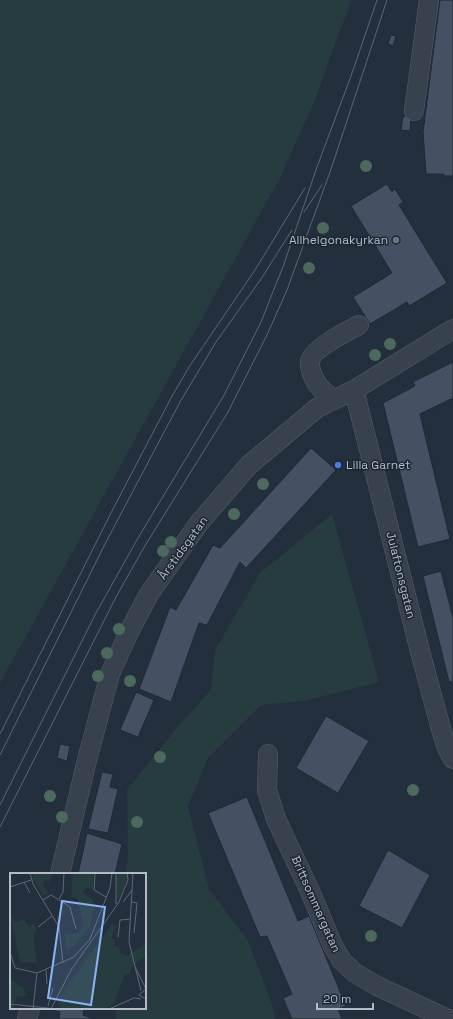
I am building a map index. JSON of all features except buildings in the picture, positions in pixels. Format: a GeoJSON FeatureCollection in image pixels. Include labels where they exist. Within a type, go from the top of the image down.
{"type":"FeatureCollection","features":[{"type":"Feature","properties":{"kind":"street"},"geometry":{"type":"LineString","coordinates":[[414,111],[429,0]]}},
{"type":"Feature","properties":{"kind":"street"},"geometry":{"type":"LineString","coordinates":[[334,400],[317,385],[310,369],[309,361],[314,353],[359,325]]}},
{"type":"Feature","properties":{"kind":"street","name":"Årstidsgatan"},"geometry":{"type":"LineString","coordinates":[[60,873],[87,760],[110,674],[129,632],[149,594],[199,524],[249,465],[317,408],[354,390],[453,329]]}},
{"type":"Feature","properties":{"kind":"street","name":"Julaftonsgatan"},"geometry":{"type":"LineString","coordinates":[[354,390],[421,655],[447,748],[453,759]]}},
{"type":"Feature","properties":{"kind":"street","name":"Brittsommargatan"},"geometry":{"type":"LineString","coordinates":[[268,754],[268,790],[276,819],[318,908],[333,946],[342,961],[356,973],[377,986],[448,1019]]}},
{"type":"Feature","properties":{"kind":"street"},"geometry":{"type":"LineString","coordinates":[[27,1019],[30,1009]]}},
{"type":"Feature","properties":{"kind":"green space"},"geometry":{"type":"Polygon","coordinates":[[[0,0],[352,0],[315,100],[280,178],[0,683],[0,0]]]}},
{"type":"Feature","properties":{"kind":"green space"},"geometry":{"type":"Polygon","coordinates":[[[332,514],[379,682],[304,701],[261,705],[208,758],[188,806],[209,889],[248,941],[272,1004],[275,1019],[116,1019],[116,1009],[146,1009],[146,873],[126,873],[128,851],[127,790],[180,724],[211,690],[215,650],[260,573],[332,514]]]}},
{"type":"Feature","properties":{"kind":"tram line"},"geometry":{"type":"LineString","coordinates":[[0,805],[96,613],[138,538],[223,397],[261,322],[284,264],[377,0]]}},
{"type":"Feature","properties":{"kind":"tram line"},"geometry":{"type":"LineString","coordinates":[[0,827],[116,597],[143,549],[228,412],[267,335],[287,290],[330,172],[387,0]]}},
{"type":"Feature","properties":{"kind":"tram line"},"geometry":{"type":"LineString","coordinates":[[304,212],[322,185]]}},
{"type":"Feature","properties":{"kind":"tram line"},"geometry":{"type":"LineString","coordinates":[[0,734],[114,507],[171,398],[189,367],[255,270],[305,188]]}},
{"type":"Feature","properties":{"kind":"tram line"},"geometry":{"type":"LineString","coordinates":[[0,755],[105,544],[180,402],[216,342],[261,279],[292,230]]}},
{"type":"Feature","properties":{"kind":"place","name":"Allhelgonakyrkan"},"geometry":{"type":"Point","coordinates":[396,240]}},
{"type":"Feature","properties":{"kind":"place","name":"Lilla Garnet"},"geometry":{"type":"Point","coordinates":[338,465]}}]}
